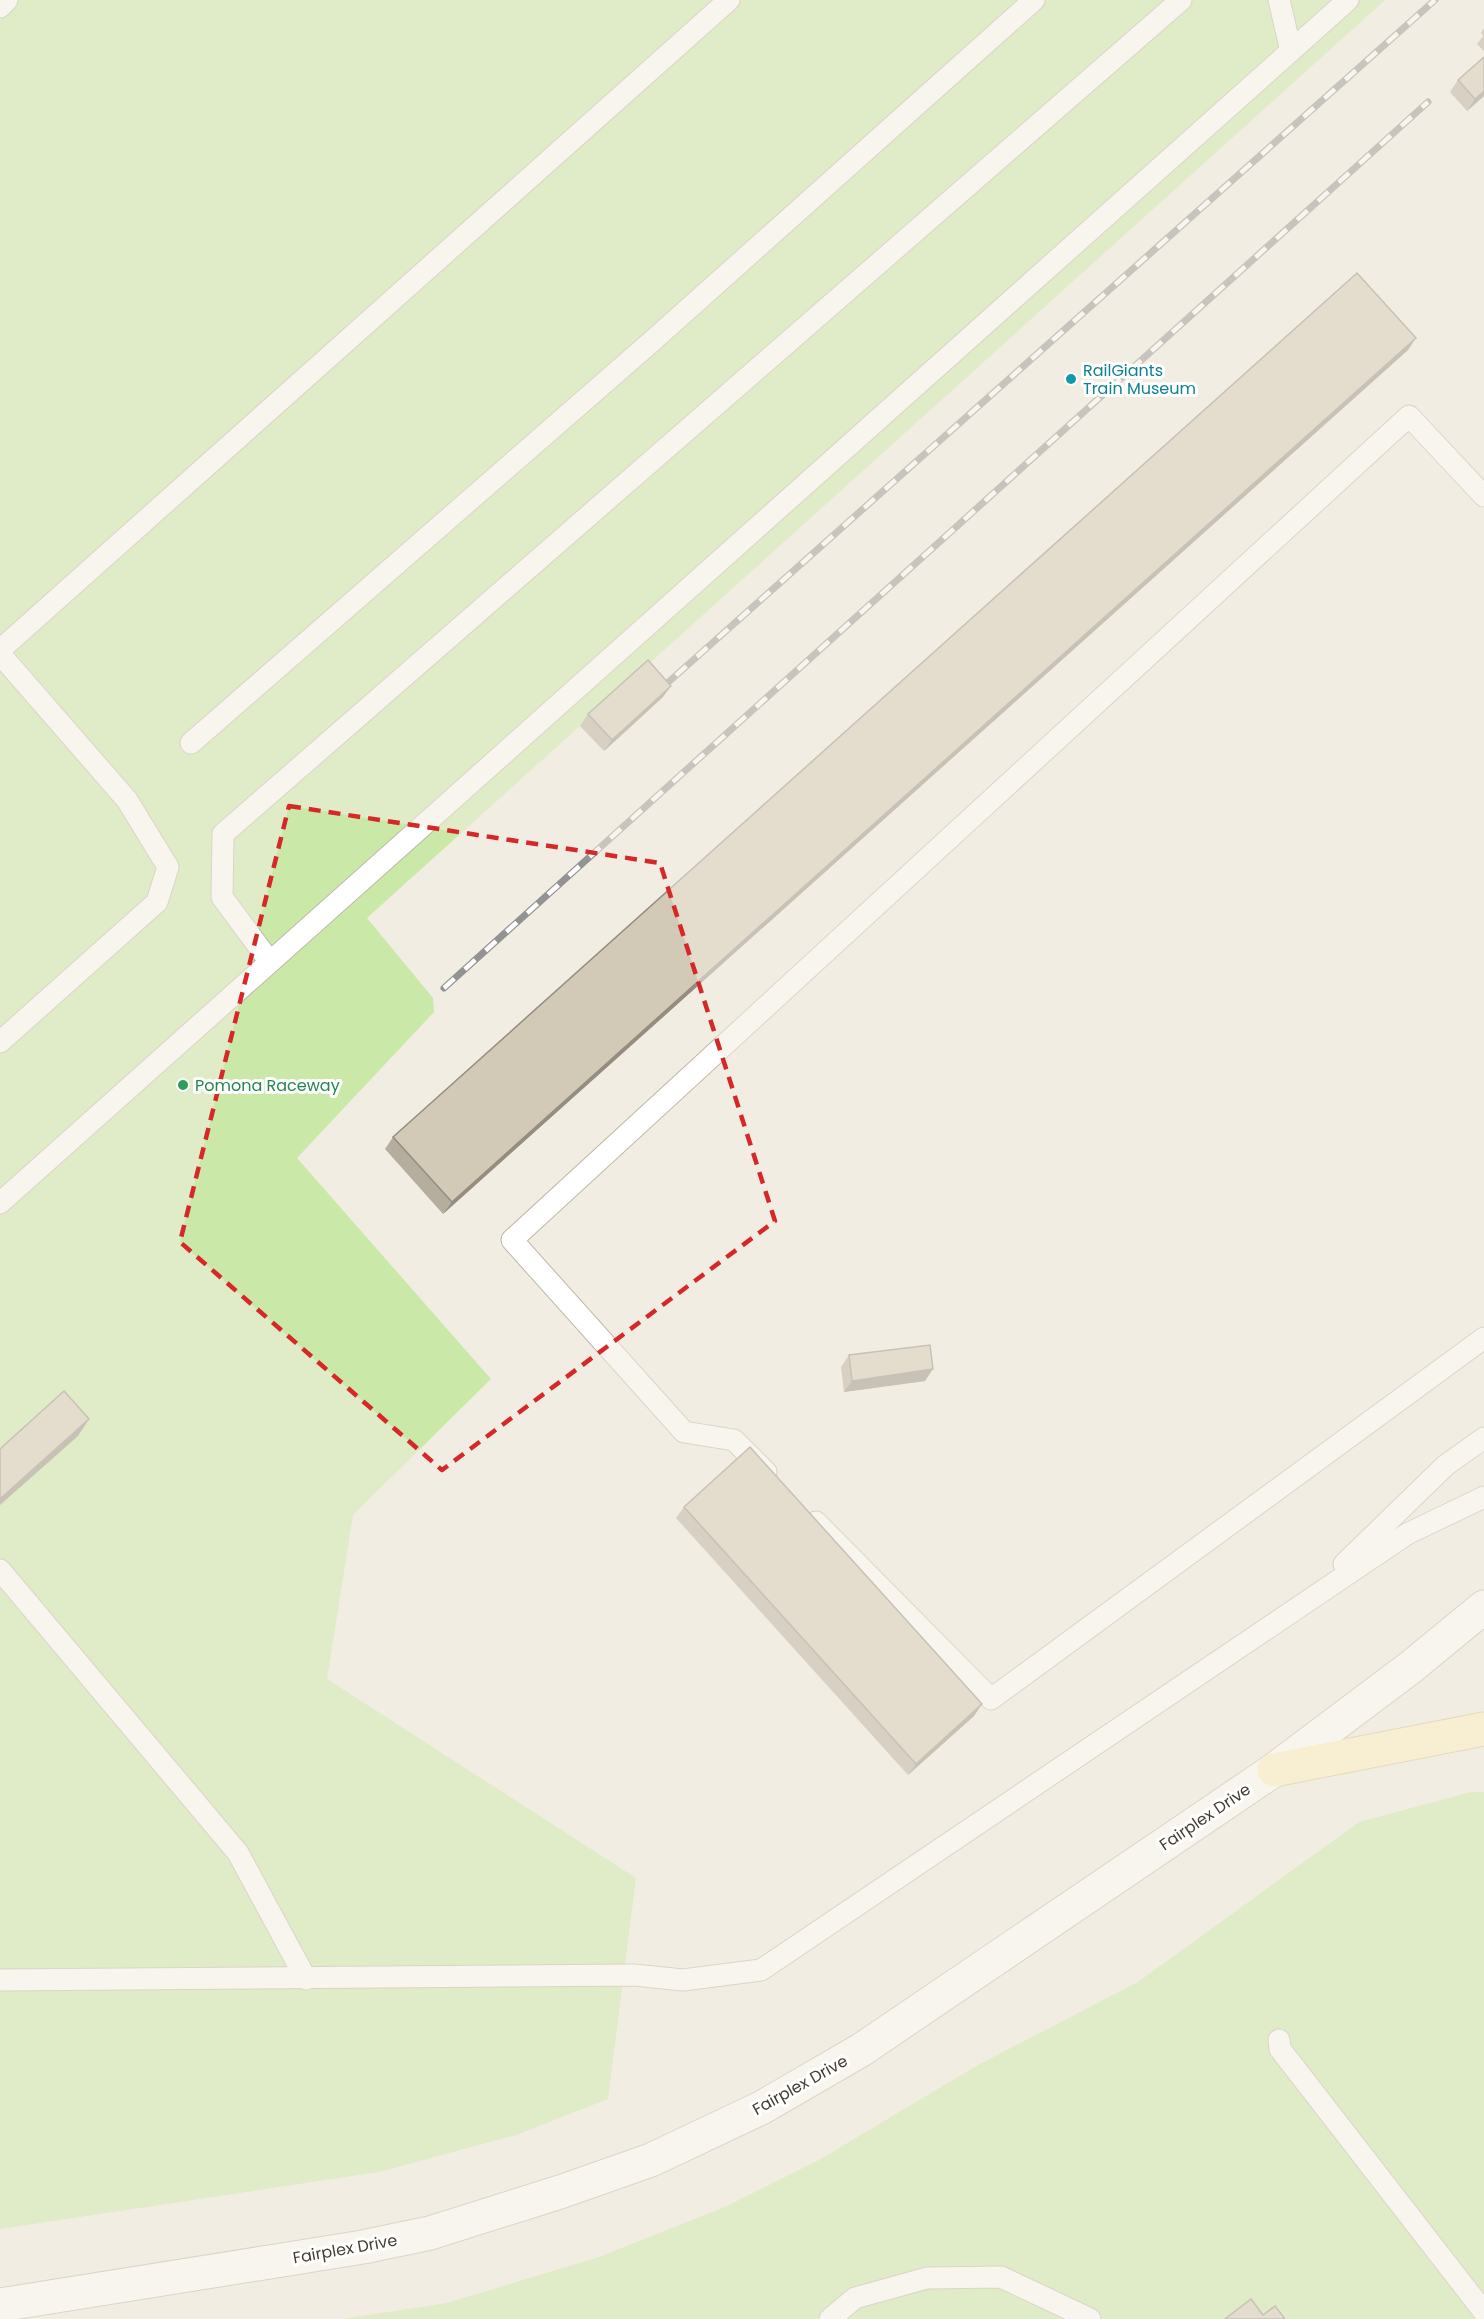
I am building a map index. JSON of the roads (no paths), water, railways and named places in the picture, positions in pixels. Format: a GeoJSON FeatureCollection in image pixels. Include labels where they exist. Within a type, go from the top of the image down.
{"type":"FeatureCollection","features":[{"type":"Feature","properties":{"kind":"main road"},"geometry":{"type":"LineString","coordinates":[[1274,1770],[1484,1729]]}},
{"type":"Feature","properties":{"kind":"street","name":"Fairplex Drive"},"geometry":{"type":"LineString","coordinates":[[0,2305],[363,2247],[430,2233],[560,2192],[651,2160],[761,2108],[861,2050],[1274,1770],[1411,1667],[1484,1607]]}},
{"type":"Feature","properties":{"kind":"lane"},"geometry":{"type":"LineString","coordinates":[[0,7],[7,0]]}},
{"type":"Feature","properties":{"kind":"lane"},"geometry":{"type":"LineString","coordinates":[[0,1042],[157,902],[168,867],[127,800],[0,652],[729,0]]}},
{"type":"Feature","properties":{"kind":"lane"},"geometry":{"type":"LineString","coordinates":[[191,743],[641,351],[1034,0]]}},
{"type":"Feature","properties":{"kind":"lane"},"geometry":{"type":"LineString","coordinates":[[270,962],[222,897],[223,834],[1181,0]]}},
{"type":"Feature","properties":{"kind":"lane"},"geometry":{"type":"LineString","coordinates":[[1279,0],[1291,51]]}},
{"type":"Feature","properties":{"kind":"lane"},"geometry":{"type":"LineString","coordinates":[[0,1203],[1348,0]]}},
{"type":"Feature","properties":{"kind":"lane"},"geometry":{"type":"LineString","coordinates":[[777,1482],[734,1440],[684,1432],[512,1240],[1409,416],[1484,496]]}},
{"type":"Feature","properties":{"kind":"lane"},"geometry":{"type":"LineString","coordinates":[[802,1508],[991,1699],[1484,1338]]}},
{"type":"Feature","properties":{"kind":"lane"},"geometry":{"type":"LineString","coordinates":[[1304,1603],[1446,1465],[1484,1438]]}},
{"type":"Feature","properties":{"kind":"lane"},"geometry":{"type":"LineString","coordinates":[[0,1980],[634,1975],[683,1980],[761,1970],[1407,1534],[1484,1497]]}},
{"type":"Feature","properties":{"kind":"lane"},"geometry":{"type":"LineString","coordinates":[[0,1569],[238,1853],[306,1979]]}},
{"type":"Feature","properties":{"kind":"lane"},"geometry":{"type":"LineString","coordinates":[[1279,2040],[1280,2049],[1484,2312]]}},
{"type":"Feature","properties":{"kind":"lane"},"geometry":{"type":"LineString","coordinates":[[830,2319],[855,2298],[927,2278],[990,2277],[1000,2277],[1090,2319]]}},
{"type":"Feature","properties":{"kind":"railway"},"geometry":{"type":"LineString","coordinates":[[655,694],[1435,0]]}},
{"type":"Feature","properties":{"kind":"railway"},"geometry":{"type":"LineString","coordinates":[[444,988],[1428,102]]}},
{"type":"Feature","properties":{"kind":"place","name":"RailGiants Train Museum"},"geometry":{"type":"Point","coordinates":[1071,379]}},
{"type":"Feature","properties":{"kind":"place","name":"Pomona Raceway"},"geometry":{"type":"Point","coordinates":[183,1085]}}]}
